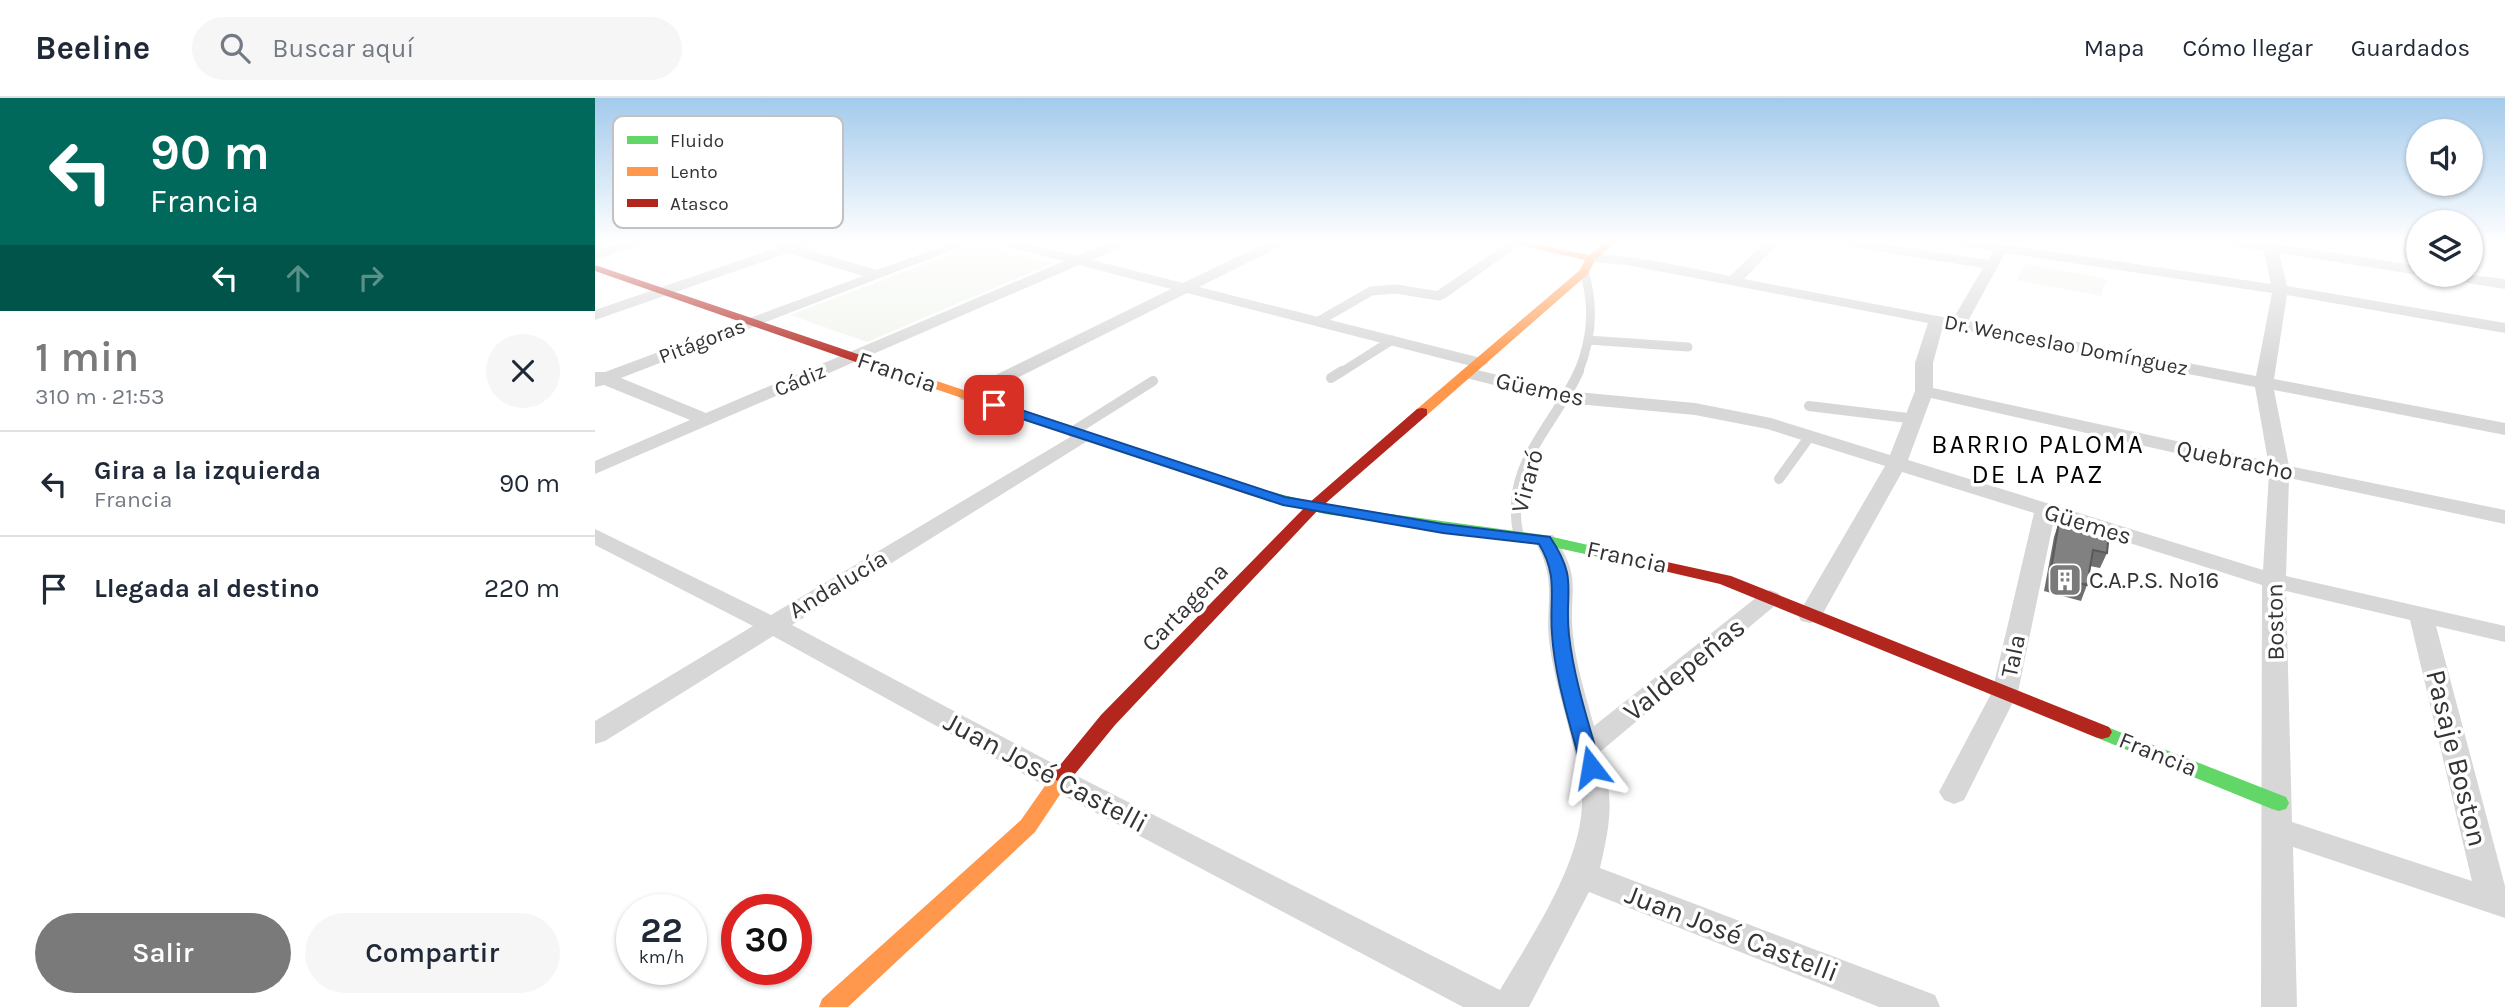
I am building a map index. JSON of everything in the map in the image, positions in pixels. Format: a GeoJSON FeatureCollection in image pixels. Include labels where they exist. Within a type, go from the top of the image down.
{"type":"FeatureCollection","features":[{"type":"Feature","properties":{"kind":"street","name":"Francia"},"geometry":{"type":"LineString","coordinates":[[644,284],[1077,434],[1283,501],[1443,528],[1545,540],[1725,580],[2005,692],[2279,816],[2499,904]]}},
{"type":"Feature","properties":{"kind":"street"},"geometry":{"type":"LineString","coordinates":[[595,315],[682,284]]}},
{"type":"Feature","properties":{"kind":"street","name":"Pitágoras"},"geometry":{"type":"LineString","coordinates":[[598,378],[852,284]]}},
{"type":"Feature","properties":{"kind":"street","name":"Cádiz"},"geometry":{"type":"LineString","coordinates":[[595,468],[1022,284]]}},
{"type":"Feature","properties":{"kind":"street","name":"Güemes"},"geometry":{"type":"LineString","coordinates":[[1176,284],[1392,340],[1566,397],[1733,415],[1810,436],[2274,581],[2505,634]]}},
{"type":"Feature","properties":{"kind":"street"},"geometry":{"type":"LineString","coordinates":[[967,396],[1191,284]]}},
{"type":"Feature","properties":{"kind":"street"},"geometry":{"type":"LineString","coordinates":[[1439,296],[1455,284]]}},
{"type":"Feature","properties":{"kind":"street","name":"Cartagena"},"geometry":{"type":"LineString","coordinates":[[831,1007],[1028,826],[1059,780],[1108,720],[1314,506],[1473,368],[1559,284]]}},
{"type":"Feature","properties":{"kind":"street","name":"Dr. Wenceslao Domínguez"},"geometry":{"type":"LineString","coordinates":[[1752,284],[2505,429]]}},
{"type":"Feature","properties":{"kind":"street"},"geometry":{"type":"LineString","coordinates":[[1958,324],[1981,284]]}},
{"type":"Feature","properties":{"kind":"street"},"geometry":{"type":"LineString","coordinates":[[2246,284],[2505,328]]}},
{"type":"Feature","properties":{"kind":"street","name":"Boston"},"geometry":{"type":"LineString","coordinates":[[2279,284],[2280,290],[2264,384],[2279,469],[2274,581],[2280,1007]]}},
{"type":"Feature","properties":{"kind":"street"},"geometry":{"type":"LineString","coordinates":[[1810,615],[1896,465],[1916,419],[1924,391],[1924,363],[1937,320]]}},
{"type":"Feature","properties":{"kind":"street"},"geometry":{"type":"LineString","coordinates":[[598,378],[706,420]]}},
{"type":"Feature","properties":{"kind":"street","name":"Quebracho"},"geometry":{"type":"LineString","coordinates":[[1924,391],[2123,437],[2505,517]]}},
{"type":"Feature","properties":{"kind":"street","name":"Andalucía"},"geometry":{"type":"LineString","coordinates":[[595,734],[1077,434]]}},
{"type":"Feature","properties":{"kind":"street","name":"Tala"},"geometry":{"type":"LineString","coordinates":[[1954,792],[2005,692],[2045,511]]}},
{"type":"Feature","properties":{"kind":"street","name":"Juan José Castelli"},"geometry":{"type":"LineString","coordinates":[[595,536],[772,625],[1059,780],[1498,1007]]}},
{"type":"Feature","properties":{"kind":"street","name":"Viraró"},"geometry":{"type":"LineString","coordinates":[[1545,540],[1560,572],[1560,633],[1568,679],[1586,748]]}},
{"type":"Feature","properties":{"kind":"street","name":"Valdepeñas"},"geometry":{"type":"LineString","coordinates":[[1586,748],[1770,598]]}},
{"type":"Feature","properties":{"kind":"street","name":"Pasaje Boston"},"geometry":{"type":"LineString","coordinates":[[2421,615],[2499,904]]}},
{"type":"Feature","properties":{"kind":"street"},"geometry":{"type":"LineString","coordinates":[[1510,1007],[1581,875],[1594,826],[1596,786],[1586,748]]}},
{"type":"Feature","properties":{"kind":"street","name":"Juan José Castelli"},"geometry":{"type":"LineString","coordinates":[[1581,875],[1922,1007]]}},
{"type":"Feature","properties":{"kind":"lane","name":"Viraró"},"geometry":{"type":"LineString","coordinates":[[1519,537],[1514,511],[1529,454],[1566,397],[1583,361],[1593,321],[1592,284]]}},
{"type":"Feature","properties":{"kind":"lane"},"geometry":{"type":"LineString","coordinates":[[1319,321],[1371,291],[1396,289],[1439,296]]}},
{"type":"Feature","properties":{"kind":"lane"},"geometry":{"type":"LineString","coordinates":[[1331,378],[1392,340]]}},
{"type":"Feature","properties":{"kind":"lane"},"geometry":{"type":"LineString","coordinates":[[1588,340],[1688,347]]}},
{"type":"Feature","properties":{"kind":"lane"},"geometry":{"type":"LineString","coordinates":[[1077,434],[1153,381]]}},
{"type":"Feature","properties":{"kind":"lane"},"geometry":{"type":"LineString","coordinates":[[1809,406],[1916,419]]}},
{"type":"Feature","properties":{"kind":"lane"},"geometry":{"type":"LineString","coordinates":[[1779,479],[1810,436]]}},
{"type":"Feature","properties":{"kind":"shaded area"},"geometry":{"type":"Polygon","coordinates":[[[871,284],[1003,284],[867,342],[790,315],[871,284]]]}},
{"type":"Feature","properties":{"kind":"shaded area"},"geometry":{"type":"Polygon","coordinates":[[[2040,284],[2105,284],[2101,296],[2040,284]]]}},
{"type":"Feature","properties":{"kind":"building","name":"C.A.P.S. Nº16"},"geometry":{"type":"Polygon","coordinates":[[[2059,522],[2109,533],[2107,553],[2093,550],[2087,585],[2050,575],[2059,522]]]}},
{"type":"Feature","properties":{"kind":"traffic: fast"},"geometry":{"type":"LineString","coordinates":[[1254,492],[1325,510],[1544,540],[1644,562]]}},
{"type":"Feature","properties":{"kind":"traffic: fast"},"geometry":{"type":"LineString","coordinates":[[2102,732],[2279,803]]}},
{"type":"Feature","properties":{"kind":"traffic: slow"},"geometry":{"type":"LineString","coordinates":[[1422,412],[1570,284]]}},
{"type":"Feature","properties":{"kind":"traffic: slow"},"geometry":{"type":"LineString","coordinates":[[877,365],[1254,492]]}},
{"type":"Feature","properties":{"kind":"traffic: slow"},"geometry":{"type":"LineString","coordinates":[[831,1007],[1028,826],[1063,775]]}},
{"type":"Feature","properties":{"kind":"traffic: jam"},"geometry":{"type":"LineString","coordinates":[[643,284],[877,365]]}},
{"type":"Feature","properties":{"kind":"traffic: jam"},"geometry":{"type":"LineString","coordinates":[[1063,775],[1108,720],[1314,506],[1422,412]]}},
{"type":"Feature","properties":{"kind":"traffic: jam"},"geometry":{"type":"LineString","coordinates":[[1644,562],[1725,580],[2102,732]]}},
{"type":"Feature","properties":{"kind":"place","name":"C.A.P.S. Nº16"},"geometry":{"type":"Point","coordinates":[2065,580]}},
{"type":"Feature","properties":{"kind":"district","name":"BARRIO PALOMA DE LA PAZ"},"geometry":{"type":"Point","coordinates":[2038,459]}},
{"type":"Feature","properties":{"kind":"route"},"geometry":{"type":"LineString","coordinates":[[994,405],[1283,501],[1443,528],[1545,540],[1557,561],[1562,582],[1560,633],[1568,679],[1591,767]]}}]}
